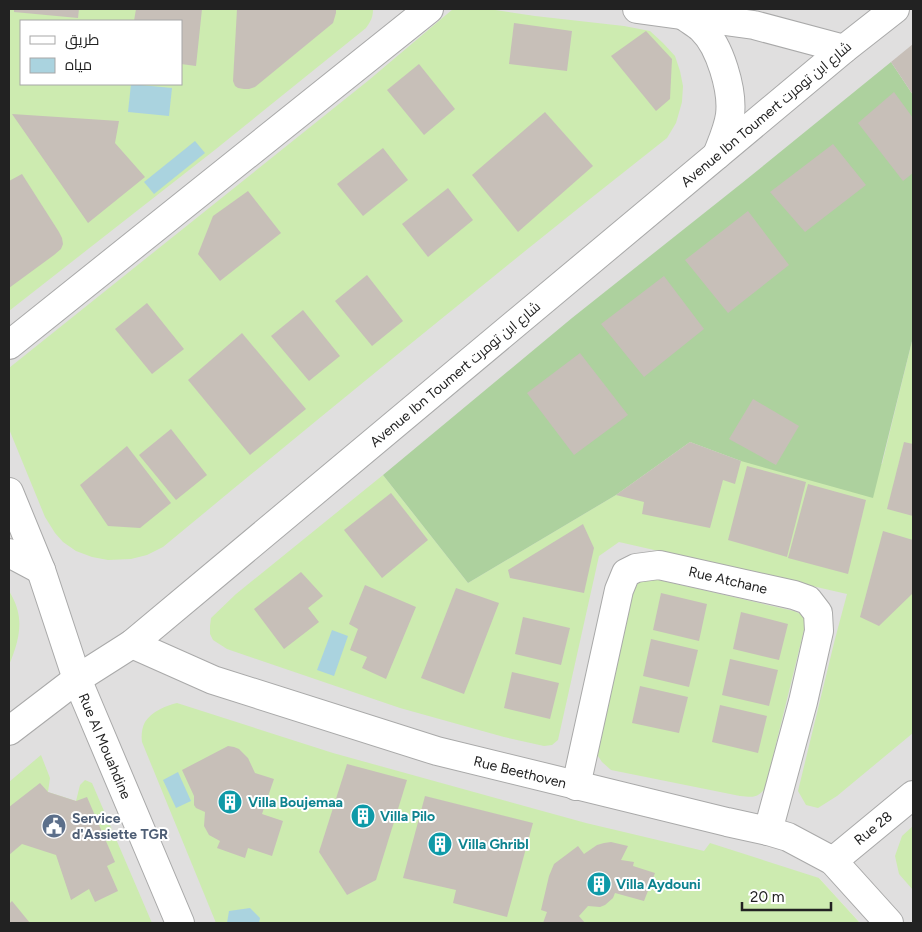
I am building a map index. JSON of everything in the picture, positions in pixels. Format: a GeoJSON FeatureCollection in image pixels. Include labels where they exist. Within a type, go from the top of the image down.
{"type":"FeatureCollection","features":[{"type":"Feature","properties":{"kind":"street"},"geometry":{"type":"LineString","coordinates":[[9,345],[429,9]]}},
{"type":"Feature","properties":{"kind":"street"},"geometry":{"type":"LineString","coordinates":[[636,9],[754,25],[844,48]]}},
{"type":"Feature","properties":{"kind":"street","name":"Avenue Ibn Toumert شارع ابن تومرت"},"geometry":{"type":"LineString","coordinates":[[9,731],[77,679],[132,644],[844,48],[895,9]]}},
{"type":"Feature","properties":{"kind":"street"},"geometry":{"type":"LineString","coordinates":[[683,15],[703,29],[713,43],[724,68],[730,94],[730,115],[717,155]]}},
{"type":"Feature","properties":{"kind":"street","name":"Rue Al Mouahdine"},"geometry":{"type":"LineString","coordinates":[[9,492],[41,570],[77,679],[180,923]]}},
{"type":"Feature","properties":{"kind":"street"},"geometry":{"type":"LineString","coordinates":[[9,553],[41,570]]}},
{"type":"Feature","properties":{"kind":"street","name":"Rue Atchane"},"geometry":{"type":"LineString","coordinates":[[576,786],[619,590],[626,573],[636,568],[659,565],[794,595],[808,600],[818,613],[819,631],[804,702],[768,831]]}},
{"type":"Feature","properties":{"kind":"street","name":"Rue Beethoven"},"geometry":{"type":"LineString","coordinates":[[132,644],[213,680],[452,755],[788,837],[833,861],[889,923]]}},
{"type":"Feature","properties":{"kind":"street","name":"Rue 28"},"geometry":{"type":"LineString","coordinates":[[833,861],[913,796]]}},
{"type":"Feature","properties":{"kind":"shaded area"},"geometry":{"type":"Polygon","coordinates":[[[9,9],[913,9],[913,923],[860,923],[819,878],[656,923],[9,923],[9,9]]]}},
{"type":"Feature","properties":{"kind":"green space"},"geometry":{"type":"Polygon","coordinates":[[[9,9],[373,9],[373,14],[366,28],[216,149],[9,311],[9,9]]]}},
{"type":"Feature","properties":{"kind":"green space"},"geometry":{"type":"Polygon","coordinates":[[[453,9],[489,9],[650,31],[675,56],[680,71],[683,86],[682,102],[676,123],[667,138],[414,341],[163,547],[147,555],[131,559],[108,560],[76,551],[63,542],[45,517],[9,429],[9,368],[369,80],[453,9]]]}},
{"type":"Feature","properties":{"kind":"green space"},"geometry":{"type":"Polygon","coordinates":[[[891,62],[913,95],[913,337],[873,498],[741,461],[690,442],[616,495],[468,583],[383,475],[572,318],[891,62]]]}},
{"type":"Feature","properties":{"kind":"green space"},"geometry":{"type":"Polygon","coordinates":[[[913,337],[913,733],[837,796],[818,808],[806,805],[798,791],[847,594],[619,542],[599,556],[558,740],[552,745],[544,746],[504,737],[400,708],[227,649],[213,640],[210,634],[211,618],[236,594],[383,475],[468,583],[616,495],[690,442],[741,461],[882,464],[913,337]]]}},
{"type":"Feature","properties":{"kind":"green space"},"geometry":{"type":"Polygon","coordinates":[[[655,579],[794,611],[802,615],[805,620],[765,789],[756,796],[740,796],[611,770],[596,753],[631,589],[637,582],[655,579]]]}},
{"type":"Feature","properties":{"kind":"green space"},"geometry":{"type":"Polygon","coordinates":[[[9,591],[17,607],[19,630],[9,665],[9,591]]]}},
{"type":"Feature","properties":{"kind":"green space"},"geometry":{"type":"Polygon","coordinates":[[[177,703],[333,753],[586,823],[704,851],[710,843],[819,878],[860,923],[216,923],[142,742],[142,729],[148,718],[169,705],[177,703]]]}},
{"type":"Feature","properties":{"kind":"green space"},"geometry":{"type":"Polygon","coordinates":[[[41,755],[50,778],[48,792],[76,801],[80,785],[85,780],[92,783],[152,923],[9,923],[9,782],[41,755]]]}},
{"type":"Feature","properties":{"kind":"green space"},"geometry":{"type":"Polygon","coordinates":[[[913,826],[913,890],[899,874],[895,856],[902,836],[913,826]]]}},
{"type":"Feature","properties":{"kind":"water"},"geometry":{"type":"Polygon","coordinates":[[[131,85],[172,88],[169,116],[128,112],[131,85]]]}},
{"type":"Feature","properties":{"kind":"water"},"geometry":{"type":"Polygon","coordinates":[[[195,141],[205,153],[154,194],[144,182],[195,141]]]}},
{"type":"Feature","properties":{"kind":"water"},"geometry":{"type":"Polygon","coordinates":[[[332,630],[348,636],[334,676],[317,670],[332,630]]]}},
{"type":"Feature","properties":{"kind":"water"},"geometry":{"type":"Polygon","coordinates":[[[178,772],[191,801],[176,808],[163,780],[178,772]]]}},
{"type":"Feature","properties":{"kind":"water"},"geometry":{"type":"Polygon","coordinates":[[[250,908],[260,918],[259,923],[227,923],[229,911],[250,908]]]}},
{"type":"Feature","properties":{"kind":"building"},"geometry":{"type":"Polygon","coordinates":[[[14,9],[79,9],[78,18],[14,12],[14,9]]]}},
{"type":"Feature","properties":{"kind":"building"},"geometry":{"type":"Polygon","coordinates":[[[136,9],[202,9],[196,66],[182,64],[182,20],[134,20],[136,9]]]}},
{"type":"Feature","properties":{"kind":"building"},"geometry":{"type":"Polygon","coordinates":[[[237,9],[336,9],[336,13],[333,23],[255,87],[244,89],[235,86],[233,81],[237,9]]]}},
{"type":"Feature","properties":{"kind":"building"},"geometry":{"type":"Polygon","coordinates":[[[514,23],[572,31],[567,71],[509,64],[514,23]]]}},
{"type":"Feature","properties":{"kind":"building"},"geometry":{"type":"Polygon","coordinates":[[[646,31],[672,59],[670,99],[656,111],[611,56],[646,31]]]}},
{"type":"Feature","properties":{"kind":"building"},"geometry":{"type":"Polygon","coordinates":[[[913,44],[913,95],[891,62],[913,44]]]}},
{"type":"Feature","properties":{"kind":"building"},"geometry":{"type":"Polygon","coordinates":[[[419,64],[455,109],[424,135],[387,90],[419,64]]]}},
{"type":"Feature","properties":{"kind":"building"},"geometry":{"type":"Polygon","coordinates":[[[894,92],[913,118],[913,173],[903,181],[858,123],[894,92]]]}},
{"type":"Feature","properties":{"kind":"building"},"geometry":{"type":"Polygon","coordinates":[[[545,112],[593,166],[518,232],[472,175],[545,112]]]}},
{"type":"Feature","properties":{"kind":"building"},"geometry":{"type":"Polygon","coordinates":[[[12,114],[119,121],[115,143],[145,177],[88,223],[12,114]]]}},
{"type":"Feature","properties":{"kind":"building"},"geometry":{"type":"Polygon","coordinates":[[[833,144],[866,185],[805,232],[770,192],[833,144]]]}},
{"type":"Feature","properties":{"kind":"building"},"geometry":{"type":"Polygon","coordinates":[[[383,148],[408,180],[363,216],[337,184],[383,148]]]}},
{"type":"Feature","properties":{"kind":"building"},"geometry":{"type":"Polygon","coordinates":[[[22,174],[59,232],[63,244],[61,249],[54,255],[9,288],[9,181],[22,174]]]}},
{"type":"Feature","properties":{"kind":"building"},"geometry":{"type":"Polygon","coordinates":[[[448,188],[473,220],[428,257],[402,224],[448,188]]]}},
{"type":"Feature","properties":{"kind":"building"},"geometry":{"type":"Polygon","coordinates":[[[248,191],[281,233],[220,281],[198,254],[213,216],[248,191]]]}},
{"type":"Feature","properties":{"kind":"building"},"geometry":{"type":"Polygon","coordinates":[[[748,211],[789,265],[728,313],[685,260],[748,211]]]}},
{"type":"Feature","properties":{"kind":"building"},"geometry":{"type":"Polygon","coordinates":[[[367,275],[403,321],[372,346],[335,301],[367,275]]]}},
{"type":"Feature","properties":{"kind":"building"},"geometry":{"type":"Polygon","coordinates":[[[664,276],[704,329],[644,377],[601,324],[664,276]]]}},
{"type":"Feature","properties":{"kind":"building"},"geometry":{"type":"Polygon","coordinates":[[[147,303],[184,349],[152,374],[115,329],[147,303]]]}},
{"type":"Feature","properties":{"kind":"building"},"geometry":{"type":"Polygon","coordinates":[[[303,310],[340,356],[309,381],[271,336],[303,310]]]}},
{"type":"Feature","properties":{"kind":"building"},"geometry":{"type":"Polygon","coordinates":[[[242,333],[306,409],[250,455],[188,380],[242,333]]]}},
{"type":"Feature","properties":{"kind":"building"},"geometry":{"type":"Polygon","coordinates":[[[580,353],[628,415],[574,455],[527,393],[580,353]]]}},
{"type":"Feature","properties":{"kind":"building"},"geometry":{"type":"Polygon","coordinates":[[[753,399],[799,426],[776,465],[729,439],[753,399]]]}},
{"type":"Feature","properties":{"kind":"building"},"geometry":{"type":"Polygon","coordinates":[[[171,429],[207,475],[176,500],[139,455],[171,429]]]}},
{"type":"Feature","properties":{"kind":"building"},"geometry":{"type":"Polygon","coordinates":[[[690,442],[741,461],[735,484],[723,480],[710,528],[642,514],[644,502],[616,495],[690,442]]]}},
{"type":"Feature","properties":{"kind":"building"},"geometry":{"type":"Polygon","coordinates":[[[904,442],[913,444],[913,516],[887,509],[904,442]]]}},
{"type":"Feature","properties":{"kind":"building"},"geometry":{"type":"Polygon","coordinates":[[[127,446],[171,503],[140,528],[108,526],[80,485],[127,446]]]}},
{"type":"Feature","properties":{"kind":"building"},"geometry":{"type":"Polygon","coordinates":[[[747,466],[806,482],[787,557],[728,540],[747,466]]]}},
{"type":"Feature","properties":{"kind":"building"},"geometry":{"type":"Polygon","coordinates":[[[808,484],[866,500],[848,574],[788,558],[808,484]]]}},
{"type":"Feature","properties":{"kind":"building"},"geometry":{"type":"Polygon","coordinates":[[[391,493],[428,540],[382,578],[344,530],[391,493]]]}},
{"type":"Feature","properties":{"kind":"building"},"geometry":{"type":"Polygon","coordinates":[[[583,524],[594,548],[584,593],[510,578],[508,570],[583,524]]]}},
{"type":"Feature","properties":{"kind":"building"},"geometry":{"type":"Polygon","coordinates":[[[883,531],[913,540],[913,593],[879,626],[860,617],[883,531]]]}},
{"type":"Feature","properties":{"kind":"building"},"geometry":{"type":"Polygon","coordinates":[[[301,572],[323,596],[308,608],[319,622],[284,649],[254,609],[301,572]]]}},
{"type":"Feature","properties":{"kind":"building"},"geometry":{"type":"Polygon","coordinates":[[[365,585],[416,607],[386,679],[362,668],[367,657],[350,650],[358,629],[349,624],[365,585]]]}},
{"type":"Feature","properties":{"kind":"building"},"geometry":{"type":"Polygon","coordinates":[[[456,588],[499,603],[464,694],[421,678],[456,588]]]}},
{"type":"Feature","properties":{"kind":"building"},"geometry":{"type":"Polygon","coordinates":[[[661,593],[707,604],[699,641],[653,630],[661,593]]]}},
{"type":"Feature","properties":{"kind":"building"},"geometry":{"type":"Polygon","coordinates":[[[741,612],[788,624],[779,660],[733,649],[741,612]]]}},
{"type":"Feature","properties":{"kind":"building"},"geometry":{"type":"Polygon","coordinates":[[[523,617],[570,628],[561,665],[515,654],[523,617]]]}},
{"type":"Feature","properties":{"kind":"building"},"geometry":{"type":"Polygon","coordinates":[[[651,639],[698,650],[689,687],[643,676],[651,639]]]}},
{"type":"Feature","properties":{"kind":"building"},"geometry":{"type":"Polygon","coordinates":[[[730,659],[778,670],[769,706],[722,695],[730,659]]]}},
{"type":"Feature","properties":{"kind":"building"},"geometry":{"type":"Polygon","coordinates":[[[512,672],[559,683],[550,719],[504,708],[512,672]]]}},
{"type":"Feature","properties":{"kind":"building"},"geometry":{"type":"Polygon","coordinates":[[[640,686],[688,697],[679,733],[632,723],[640,686]]]}},
{"type":"Feature","properties":{"kind":"building"},"geometry":{"type":"Polygon","coordinates":[[[720,705],[767,716],[758,753],[712,742],[720,705]]]}},
{"type":"Feature","properties":{"kind":"building","name":"Villa Boujemaa"},"geometry":{"type":"Polygon","coordinates":[[[228,746],[239,749],[248,758],[255,773],[274,779],[262,814],[283,821],[272,856],[248,848],[245,858],[217,848],[220,841],[209,835],[204,826],[205,812],[194,805],[194,796],[182,770],[228,746]]]}},
{"type":"Feature","properties":{"kind":"building","name":"Villa Pilo"},"geometry":{"type":"Polygon","coordinates":[[[347,764],[407,780],[376,880],[347,895],[319,852],[347,764]]]}},
{"type":"Feature","properties":{"kind":"building","name":"Service d'Assiette TGR"},"geometry":{"type":"Polygon","coordinates":[[[40,783],[48,792],[76,801],[87,797],[115,862],[107,866],[118,891],[95,902],[89,889],[71,900],[56,855],[22,844],[9,855],[9,807],[40,783]]]}},
{"type":"Feature","properties":{"kind":"building"},"geometry":{"type":"Polygon","coordinates":[[[425,796],[533,823],[507,917],[453,903],[456,890],[403,878],[425,796]]]}},
{"type":"Feature","properties":{"kind":"building","name":"Villa Aydouni"},"geometry":{"type":"Polygon","coordinates":[[[611,842],[628,846],[621,860],[634,862],[633,866],[655,873],[644,901],[615,893],[613,898],[605,905],[600,907],[588,906],[579,916],[585,923],[543,923],[547,912],[541,910],[549,876],[554,864],[578,846],[584,854],[597,845],[611,842]]]}},
{"type":"Feature","properties":{"kind":"building"},"geometry":{"type":"Polygon","coordinates":[[[12,901],[30,923],[9,923],[9,904],[12,901]]]}},
{"type":"Feature","properties":{"kind":"place","name":"Villa Boujemaa"},"geometry":{"type":"Point","coordinates":[230,802]}},
{"type":"Feature","properties":{"kind":"place","name":"Villa Pilo"},"geometry":{"type":"Point","coordinates":[363,816]}},
{"type":"Feature","properties":{"kind":"place","name":"Service d'Assiette TGR"},"geometry":{"type":"Point","coordinates":[54,826]}},
{"type":"Feature","properties":{"kind":"place","name":"Villa Ghribl"},"geometry":{"type":"Point","coordinates":[440,844]}},
{"type":"Feature","properties":{"kind":"place","name":"Villa Aydouni"},"geometry":{"type":"Point","coordinates":[599,884]}}]}
